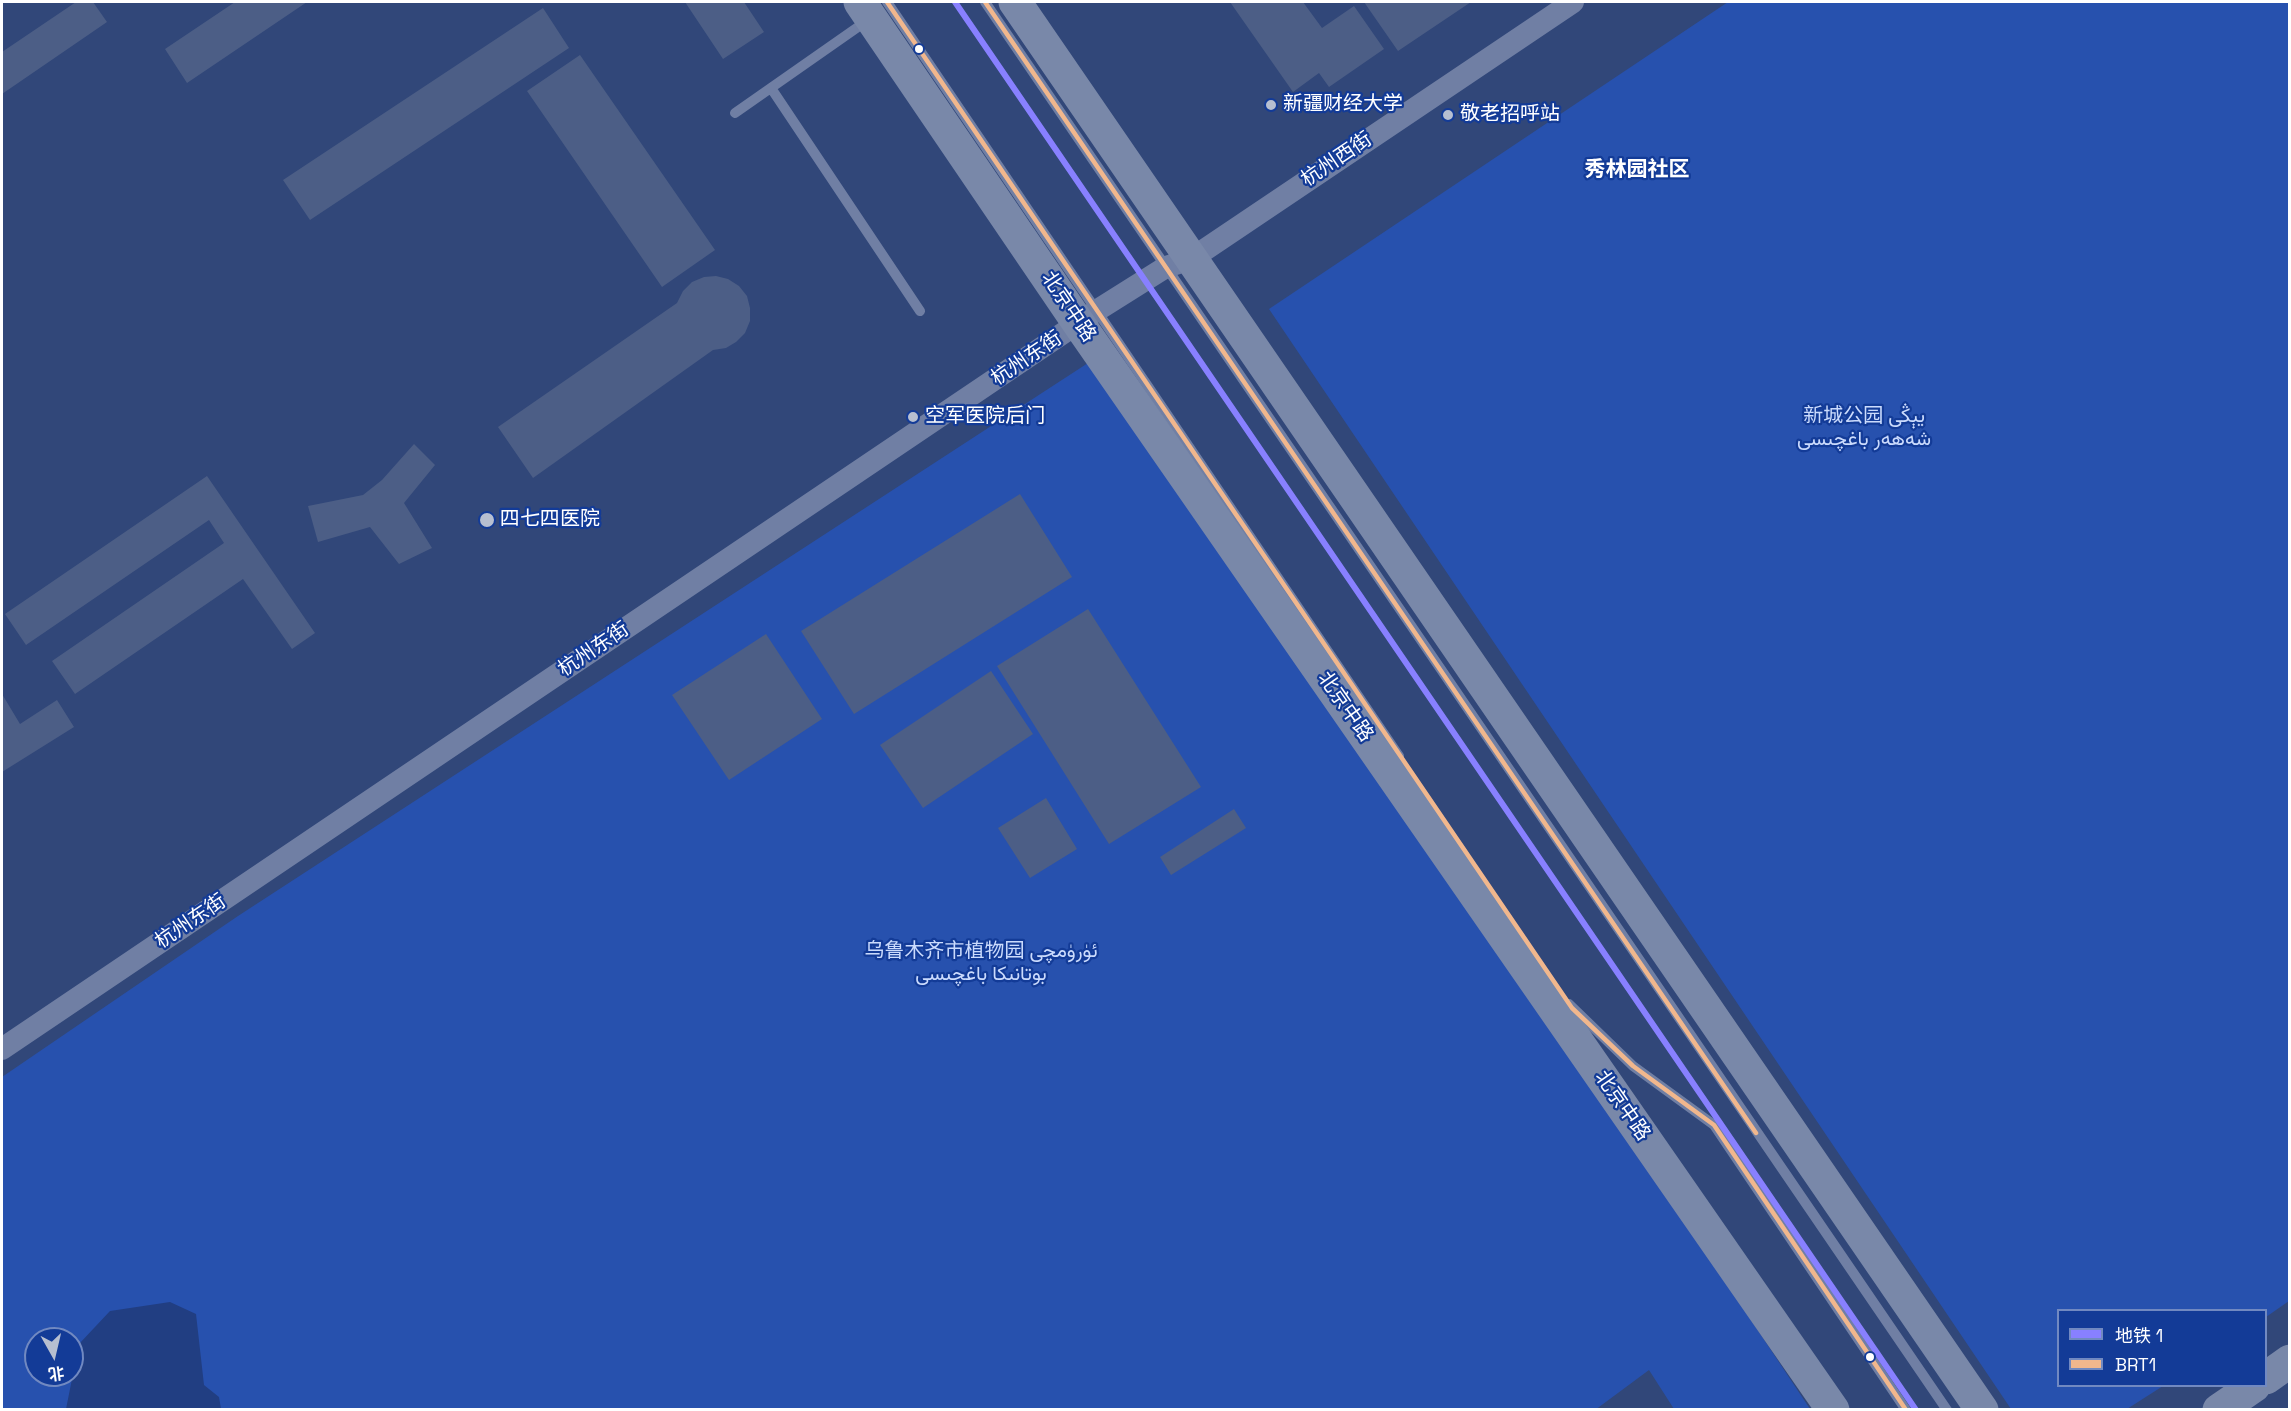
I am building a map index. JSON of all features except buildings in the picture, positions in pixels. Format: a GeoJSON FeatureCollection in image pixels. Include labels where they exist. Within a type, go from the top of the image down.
{"type":"FeatureCollection","features":[{"type":"Feature","properties":{"kind":"main road"},"geometry":{"type":"LineString","coordinates":[[1015,2],[1178,263],[1982,1410]]}},
{"type":"Feature","properties":{"kind":"main road","name":"北京中路"},"geometry":{"type":"LineString","coordinates":[[873,7],[1088,318],[1833,1410]]}},
{"type":"Feature","properties":{"kind":"main road"},"geometry":{"type":"LineString","coordinates":[[2267,1377],[2289,1361]]}},
{"type":"Feature","properties":{"kind":"main road"},"geometry":{"type":"LineString","coordinates":[[2219,1410],[2253,1387]]}},
{"type":"Feature","properties":{"kind":"street","name":"杭州西街"},"geometry":{"type":"LineString","coordinates":[[1178,263],[1574,2]]}},
{"type":"Feature","properties":{"kind":"street","name":"杭州东街"},"geometry":{"type":"LineString","coordinates":[[2,1049],[1088,318],[1178,263]]}},
{"type":"Feature","properties":{"kind":"lane"},"geometry":{"type":"LineString","coordinates":[[985,2],[1178,263],[1947,1410]]}},
{"type":"Feature","properties":{"kind":"lane"},"geometry":{"type":"LineString","coordinates":[[735,113],[771,88],[873,7]]}},
{"type":"Feature","properties":{"kind":"lane"},"geometry":{"type":"LineString","coordinates":[[771,88],[920,311]]}},
{"type":"Feature","properties":{"kind":"lane"},"geometry":{"type":"LineString","coordinates":[[1088,318],[1572,1008],[1633,1066],[1714,1125],[1906,1410]]}},
{"type":"Feature","properties":{"kind":"green space","name":"新城公园 يېڭى شەھەر باغچىسى"},"geometry":{"type":"Polygon","coordinates":[[[1728,2],[2289,2],[2289,1301],[2267,1316],[2267,1309],[2057,1309],[2057,1387],[2161,1387],[2127,1409],[2011,1409],[1269,309],[1728,2]]]}},
{"type":"Feature","properties":{"kind":"green space","name":"乌鲁木齐市植物园 ئۈرۈمچى بوتانىكا باغچىسى"},"geometry":{"type":"Polygon","coordinates":[[[1108,350],[1810,1409],[1674,1409],[1649,1370],[1595,1410],[2,1410],[2,1077],[238,916],[1108,350]]]}},
{"type":"Feature","properties":{"kind":"shaded area"},"geometry":{"type":"Polygon","coordinates":[[[170,1302],[196,1314],[204,1385],[219,1397],[221,1409],[66,1409],[70,1387],[84,1387],[84,1339],[110,1311],[170,1302]]]}},
{"type":"Feature","properties":{"kind":"metro line","name":"1"},"geometry":{"type":"LineString","coordinates":[[955,2],[1916,1410]]}},
{"type":"Feature","properties":{"kind":"transit line","name":"BRT1"},"geometry":{"type":"LineString","coordinates":[[887,2],[1572,1008],[1633,1066],[1714,1125],[1906,1410]]}},
{"type":"Feature","properties":{"kind":"transit line","name":"BRT1"},"geometry":{"type":"LineString","coordinates":[[985,2],[1756,1133]]}},
{"type":"Feature","properties":{"kind":"place","name":"新疆财经大学"},"geometry":{"type":"Point","coordinates":[1271,105]}},
{"type":"Feature","properties":{"kind":"place","name":"敬老招呼站"},"geometry":{"type":"Point","coordinates":[1448,115]}},
{"type":"Feature","properties":{"kind":"place","name":"空军医院后门"},"geometry":{"type":"Point","coordinates":[913,417]}},
{"type":"Feature","properties":{"kind":"place","name":"四七四医院"},"geometry":{"type":"Point","coordinates":[487,520]}},
{"type":"Feature","properties":{"kind":"district","name":"秀林园社区"},"geometry":{"type":"Point","coordinates":[1637,170]}}]}
